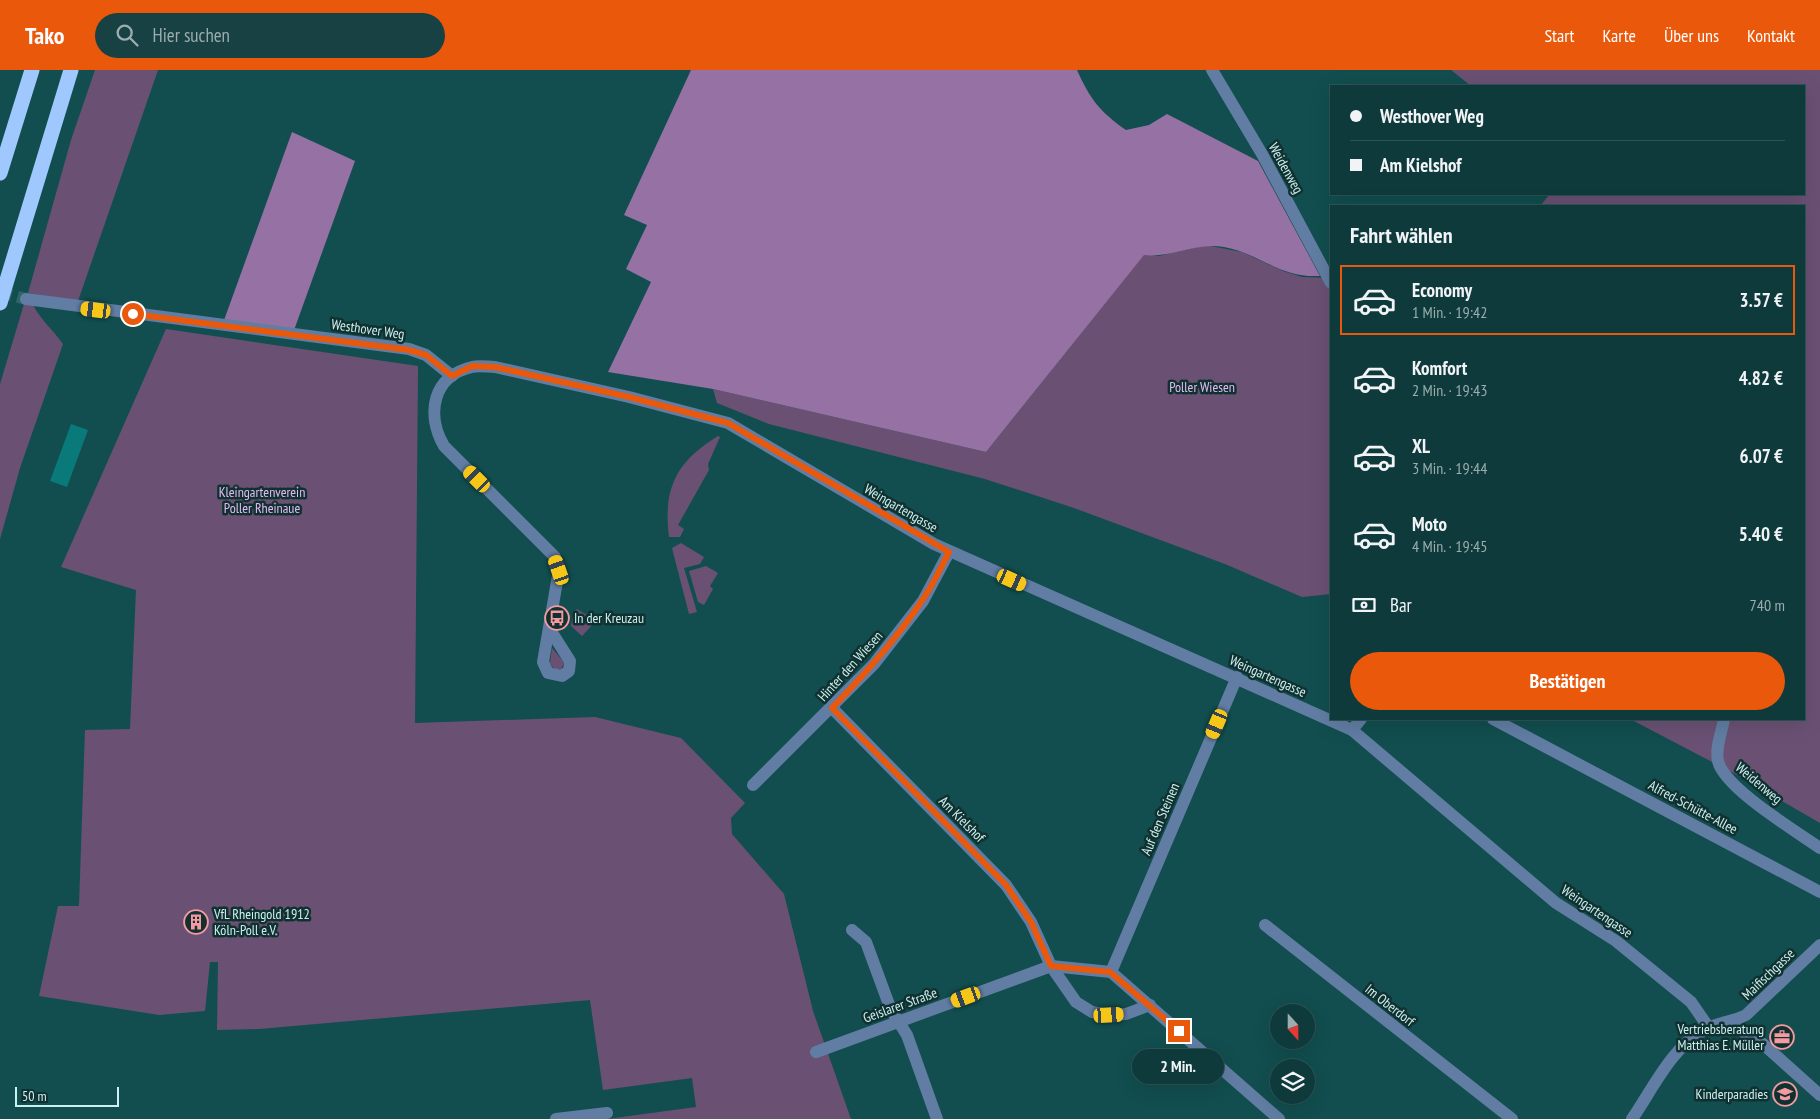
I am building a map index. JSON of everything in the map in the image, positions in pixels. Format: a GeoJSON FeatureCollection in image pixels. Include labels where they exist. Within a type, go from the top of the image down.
{"type":"FeatureCollection","features":[{"type":"Feature","properties":{"kind":"highway"},"geometry":{"type":"LineString","coordinates":[[0,173],[32,70]]}},
{"type":"Feature","properties":{"kind":"highway"},"geometry":{"type":"LineString","coordinates":[[0,303],[71,70]]}},
{"type":"Feature","properties":{"kind":"street","name":"Weidenweg"},"geometry":{"type":"LineString","coordinates":[[1212,70],[1262,154],[1330,281]]}},
{"type":"Feature","properties":{"kind":"street","name":"Westhover Weg"},"geometry":{"type":"LineString","coordinates":[[26,299],[409,350],[426,355],[452,376]]}},
{"type":"Feature","properties":{"kind":"street","name":"Weingartengasse"},"geometry":{"type":"LineString","coordinates":[[452,376],[472,366],[495,367],[728,423],[949,552],[1237,677],[1330,720]]}},
{"type":"Feature","properties":{"kind":"street"},"geometry":{"type":"LineString","coordinates":[[452,376],[441,388],[435,401],[433,414],[437,434],[444,446],[555,557],[559,570],[549,628]]}},
{"type":"Feature","properties":{"kind":"street","name":"Hinter den Wiesen"},"geometry":{"type":"LineString","coordinates":[[753,785],[874,664],[906,625],[923,600],[949,552]]}},
{"type":"Feature","properties":{"kind":"street","name":"Auf den Steinen"},"geometry":{"type":"LineString","coordinates":[[1110,972],[1237,677]]}},
{"type":"Feature","properties":{"kind":"street","name":"Am Kielshof"},"geometry":{"type":"LineString","coordinates":[[832,708],[1006,885],[1031,922],[1051,966],[1076,1002],[1092,1012],[1109,1015],[1126,1014],[1150,1005]]}},
{"type":"Feature","properties":{"kind":"street","name":"Weingartengasse"},"geometry":{"type":"LineString","coordinates":[[1330,720],[1352,730],[1556,903],[1610,937],[1691,1002],[1709,1028]]}},
{"type":"Feature","properties":{"kind":"street"},"geometry":{"type":"LineString","coordinates":[[1352,730],[1360,720]]}},
{"type":"Feature","properties":{"kind":"street","name":"Alfred-Schütte-Allee"},"geometry":{"type":"LineString","coordinates":[[1495,720],[1820,892]]}},
{"type":"Feature","properties":{"kind":"street","name":"Weidenweg"},"geometry":{"type":"LineString","coordinates":[[1724,720],[1717,748],[1718,760],[1728,780],[1820,848]]}},
{"type":"Feature","properties":{"kind":"street","name":"Im Oberdorf"},"geometry":{"type":"LineString","coordinates":[[1265,925],[1512,1119]]}},
{"type":"Feature","properties":{"kind":"street"},"geometry":{"type":"LineString","coordinates":[[852,930],[866,942],[891,1010],[907,1035],[937,1119]]}},
{"type":"Feature","properties":{"kind":"street","name":"Maifischgasse"},"geometry":{"type":"LineString","coordinates":[[1709,1028],[1735,1021],[1761,1004],[1820,945]]}},
{"type":"Feature","properties":{"kind":"street"},"geometry":{"type":"LineString","coordinates":[[1051,966],[1110,972],[1279,1119]]}},
{"type":"Feature","properties":{"kind":"street","name":"Geislarer Straße"},"geometry":{"type":"LineString","coordinates":[[816,1052],[1051,966]]}},
{"type":"Feature","properties":{"kind":"street"},"geometry":{"type":"LineString","coordinates":[[1735,1021],[1744,1033],[1763,1044],[1820,1095]]}},
{"type":"Feature","properties":{"kind":"street"},"geometry":{"type":"LineString","coordinates":[[1632,1119],[1682,1047],[1709,1028]]}},
{"type":"Feature","properties":{"kind":"street"},"geometry":{"type":"LineString","coordinates":[[556,1119],[607,1112]]}},
{"type":"Feature","properties":{"kind":"green space"},"geometry":{"type":"Polygon","coordinates":[[[95,70],[158,70],[78,301],[28,293],[71,140],[95,70]]]}},
{"type":"Feature","properties":{"kind":"green space"},"geometry":{"type":"Polygon","coordinates":[[[1451,70],[1820,70],[1820,823],[1737,775],[1632,720],[1805,720],[1805,205],[1541,205],[1549,195],[1805,195],[1805,85],[1470,85],[1451,70]]]}},
{"type":"Feature","properties":{"kind":"green space","name":"Poller Wiesen"},"geometry":{"type":"Polygon","coordinates":[[[1205,245],[1242,252],[1283,271],[1302,277],[1330,278],[1330,594],[1302,597],[1225,564],[1074,508],[985,479],[769,424],[717,403],[713,389],[986,452],[1144,254],[1159,256],[1205,245]]]}},
{"type":"Feature","properties":{"kind":"green space"},"geometry":{"type":"Polygon","coordinates":[[[24,304],[33,305],[63,344],[20,468],[0,539],[0,384],[24,304]]]}},
{"type":"Feature","properties":{"kind":"green space","name":"Kleingartenverein Poller Rheinaue"},"geometry":{"type":"Polygon","coordinates":[[[166,329],[418,366],[415,723],[595,717],[681,738],[745,803],[731,818],[732,834],[784,894],[813,1011],[851,1119],[607,1119],[696,1107],[692,1078],[603,1090],[590,1000],[259,1029],[217,1030],[218,962],[210,962],[205,1011],[159,1015],[39,996],[58,906],[79,906],[85,730],[130,729],[136,590],[61,567],[166,329]]]}},
{"type":"Feature","properties":{"kind":"green space"},"geometry":{"type":"Polygon","coordinates":[[[718,436],[720,437],[708,464],[709,470],[678,525],[684,529],[680,537],[669,537],[668,504],[675,478],[682,466],[692,456],[718,436]]]}},
{"type":"Feature","properties":{"kind":"green space"},"geometry":{"type":"Polygon","coordinates":[[[681,543],[704,557],[700,564],[684,568],[697,612],[689,614],[672,548],[681,543]]]}},
{"type":"Feature","properties":{"kind":"green space"},"geometry":{"type":"Polygon","coordinates":[[[706,566],[718,573],[710,586],[713,589],[704,605],[698,602],[689,571],[706,566]]]}},
{"type":"Feature","properties":{"kind":"green space"},"geometry":{"type":"Polygon","coordinates":[[[577,609],[596,621],[582,636],[571,626],[574,611],[577,609]]]}},
{"type":"Feature","properties":{"kind":"green space"},"geometry":{"type":"Polygon","coordinates":[[[552,648],[564,662],[561,670],[554,669],[550,663],[552,648]]]}},
{"type":"Feature","properties":{"kind":"shaded area"},"geometry":{"type":"Polygon","coordinates":[[[691,70],[1077,70],[1086,89],[1102,111],[1126,130],[1149,125],[1167,114],[1258,161],[1320,276],[1306,276],[1281,270],[1237,250],[1224,247],[1194,248],[1164,254],[1144,255],[986,452],[713,389],[608,372],[651,282],[626,269],[647,225],[624,215],[691,70]]]}},
{"type":"Feature","properties":{"kind":"shaded area"},"geometry":{"type":"Polygon","coordinates":[[[292,132],[355,161],[293,333],[223,323],[292,132]]]}},
{"type":"Feature","properties":{"kind":"water"},"geometry":{"type":"Polygon","coordinates":[[[71,424],[88,430],[67,487],[50,481],[71,424]]]}},
{"type":"Feature","properties":{"kind":"tunnel"},"geometry":{"type":"LineString","coordinates":[[0,292],[26,299]]}},
{"type":"Feature","properties":{"kind":"place","name":"In der Kreuzau"},"geometry":{"type":"Point","coordinates":[557,618]}},
{"type":"Feature","properties":{"kind":"place","name":"VfL Rheingold 1912 Köln-Poll e.V."},"geometry":{"type":"Point","coordinates":[196,922]}},
{"type":"Feature","properties":{"kind":"place","name":"Vertriebsberatung Matthias E. Müller"},"geometry":{"type":"Point","coordinates":[1782,1037]}},
{"type":"Feature","properties":{"kind":"place","name":"Kinderparadies"},"geometry":{"type":"Point","coordinates":[1785,1094]}},
{"type":"Feature","properties":{"kind":"route"},"geometry":{"type":"LineString","coordinates":[[133,314],[409,350],[426,355],[452,376],[472,366],[495,367],[701,415],[735,426],[949,552],[923,600],[906,625],[874,664],[832,708],[1006,885],[1031,922],[1051,966],[1110,972],[1179,1031]]}}]}
